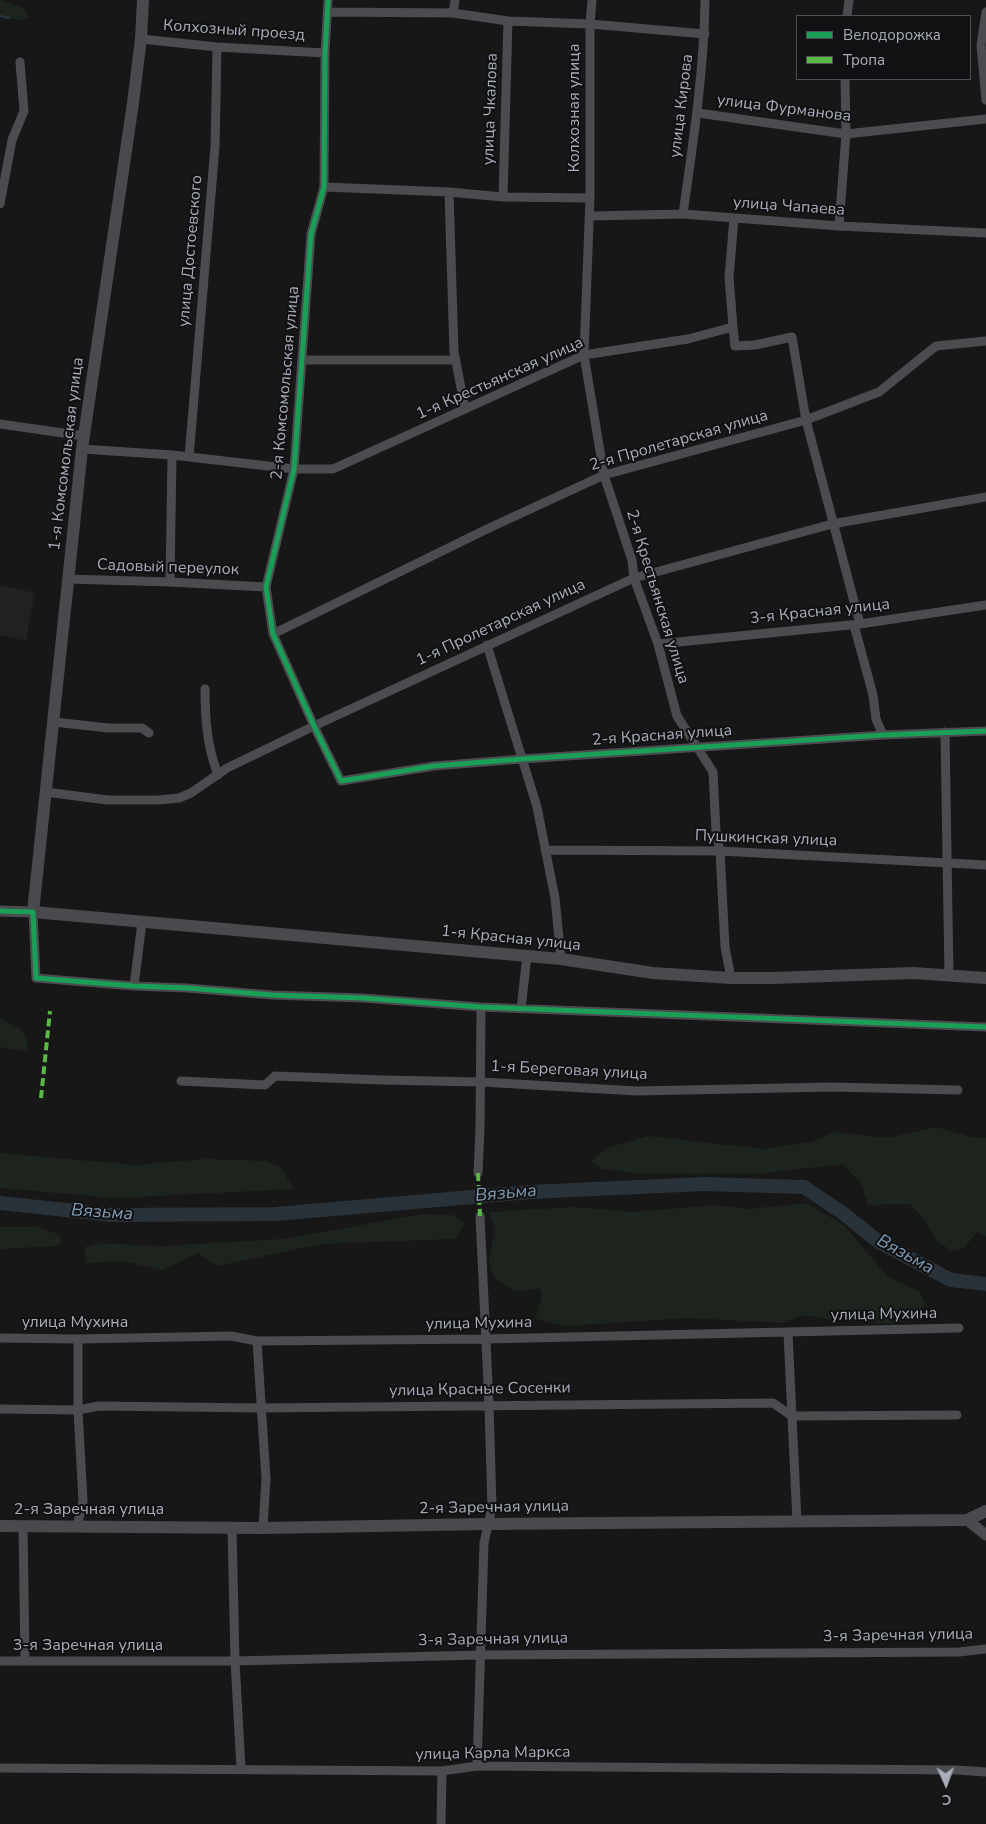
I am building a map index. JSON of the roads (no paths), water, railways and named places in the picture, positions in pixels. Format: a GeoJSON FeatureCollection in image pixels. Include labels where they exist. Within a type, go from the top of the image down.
{"type":"FeatureCollection","features":[{"type":"Feature","properties":{"kind":"main road","name":"1-я Комсомольская улица"},"geometry":{"type":"LineString","coordinates":[[33,912],[83,442],[141,40],[143,0]]}},
{"type":"Feature","properties":{"kind":"main road","name":"1-я Красная улица"},"geometry":{"type":"LineString","coordinates":[[33,912],[561,959],[653,973],[731,978],[913,973],[986,978]]}},
{"type":"Feature","properties":{"kind":"main road","name":"2-я Заречная улица"},"geometry":{"type":"LineString","coordinates":[[0,1526],[263,1528],[968,1520],[986,1511]]}},
{"type":"Feature","properties":{"kind":"street","name":"2-я Комсомольская улица"},"geometry":{"type":"LineString","coordinates":[[328,0],[325,53],[324,187],[312,234],[294,469],[266,587],[273,634],[341,781]]}},
{"type":"Feature","properties":{"kind":"street"},"geometry":{"type":"LineString","coordinates":[[453,13],[454,0]]}},
{"type":"Feature","properties":{"kind":"street","name":"Колхозная улица"},"geometry":{"type":"LineString","coordinates":[[590,216],[590,24],[592,0]]}},
{"type":"Feature","properties":{"kind":"street","name":"улица Кирова"},"geometry":{"type":"LineString","coordinates":[[683,214],[698,113],[705,34],[705,0]]}},
{"type":"Feature","properties":{"kind":"street"},"geometry":{"type":"LineString","coordinates":[[847,15],[849,0]]}},
{"type":"Feature","properties":{"kind":"street"},"geometry":{"type":"LineString","coordinates":[[328,12],[453,13],[508,21],[590,24],[705,34]]}},
{"type":"Feature","properties":{"kind":"street"},"geometry":{"type":"LineString","coordinates":[[986,12],[984,45],[986,100]]}},
{"type":"Feature","properties":{"kind":"street","name":"улица Чкалова"},"geometry":{"type":"LineString","coordinates":[[503,197],[508,21]]}},
{"type":"Feature","properties":{"kind":"street","name":"Колхозный проезд"},"geometry":{"type":"LineString","coordinates":[[141,40],[217,47],[325,53]]}},
{"type":"Feature","properties":{"kind":"street","name":"улица Достоевского"},"geometry":{"type":"LineString","coordinates":[[189,457],[215,147],[217,47]]}},
{"type":"Feature","properties":{"kind":"street"},"geometry":{"type":"LineString","coordinates":[[0,204],[12,140],[24,111],[20,62]]}},
{"type":"Feature","properties":{"kind":"street"},"geometry":{"type":"LineString","coordinates":[[839,226],[846,134],[845,80]]}},
{"type":"Feature","properties":{"kind":"street","name":"улица Фурманова"},"geometry":{"type":"LineString","coordinates":[[698,113],[846,134],[986,119]]}},
{"type":"Feature","properties":{"kind":"street"},"geometry":{"type":"LineString","coordinates":[[324,187],[449,192],[503,197],[590,198]]}},
{"type":"Feature","properties":{"kind":"street"},"geometry":{"type":"LineString","coordinates":[[449,192],[456,360],[465,408]]}},
{"type":"Feature","properties":{"kind":"street","name":"улица Чапаева"},"geometry":{"type":"LineString","coordinates":[[590,216],[683,214],[839,226],[986,233]]}},
{"type":"Feature","properties":{"kind":"street","name":"2-я Крестьянская улица"},"geometry":{"type":"LineString","coordinates":[[590,216],[584,355],[604,475],[632,560],[634,578],[658,644],[676,716],[713,772],[716,831],[720,851],[724,946],[731,978]]}},
{"type":"Feature","properties":{"kind":"street"},"geometry":{"type":"LineString","coordinates":[[734,218],[729,277],[735,346],[755,345],[792,338],[806,420],[831,511],[832,524],[873,695],[876,720],[883,735]]}},
{"type":"Feature","properties":{"kind":"street","name":"1-я Крестьянская улица"},"geometry":{"type":"LineString","coordinates":[[0,424],[83,442],[172,455],[294,469],[332,469],[584,355],[688,340],[733,327]]}},
{"type":"Feature","properties":{"kind":"street","name":"2-я Пролетарская улица"},"geometry":{"type":"LineString","coordinates":[[273,634],[487,529],[604,475],[806,420],[879,392],[936,346],[986,341]]}},
{"type":"Feature","properties":{"kind":"street"},"geometry":{"type":"LineString","coordinates":[[302,360],[456,360]]}},
{"type":"Feature","properties":{"kind":"street"},"geometry":{"type":"LineString","coordinates":[[170,582],[172,455]]}},
{"type":"Feature","properties":{"kind":"street","name":"1-я Пролетарская улица"},"geometry":{"type":"LineString","coordinates":[[46,792],[107,800],[179,798],[191,794],[227,768],[634,578],[832,524],[986,497]]}},
{"type":"Feature","properties":{"kind":"street","name":"Садовый переулок"},"geometry":{"type":"LineString","coordinates":[[68,579],[266,587]]}},
{"type":"Feature","properties":{"kind":"street","name":"3-я Красная улица"},"geometry":{"type":"LineString","coordinates":[[658,644],[857,625],[986,606]]}},
{"type":"Feature","properties":{"kind":"street"},"geometry":{"type":"LineString","coordinates":[[487,645],[537,807],[556,898],[561,959]]}},
{"type":"Feature","properties":{"kind":"street"},"geometry":{"type":"LineString","coordinates":[[205,689],[205,723],[211,757],[218,775]]}},
{"type":"Feature","properties":{"kind":"street"},"geometry":{"type":"LineString","coordinates":[[54,722],[108,728],[142,728],[149,733]]}},
{"type":"Feature","properties":{"kind":"street","name":"2-я Красная улица"},"geometry":{"type":"LineString","coordinates":[[341,781],[434,766],[522,759],[697,746],[986,731]]}},
{"type":"Feature","properties":{"kind":"street"},"geometry":{"type":"LineString","coordinates":[[945,732],[949,976]]}},
{"type":"Feature","properties":{"kind":"street","name":"Пушкинская улица"},"geometry":{"type":"LineString","coordinates":[[545,850],[720,851],[986,865]]}},
{"type":"Feature","properties":{"kind":"street"},"geometry":{"type":"LineString","coordinates":[[0,911],[33,912],[36,978],[272,995],[363,998],[481,1007],[986,1026]]}},
{"type":"Feature","properties":{"kind":"street"},"geometry":{"type":"LineString","coordinates":[[134,986],[142,922]]}},
{"type":"Feature","properties":{"kind":"street"},"geometry":{"type":"LineString","coordinates":[[521,1009],[527,956]]}},
{"type":"Feature","properties":{"kind":"street"},"geometry":{"type":"LineString","coordinates":[[478,1173],[481,1007]]}},
{"type":"Feature","properties":{"kind":"street","name":"1-я Береговая улица"},"geometry":{"type":"LineString","coordinates":[[181,1081],[265,1085],[275,1076],[481,1082],[637,1091],[832,1086],[958,1090]]}},
{"type":"Feature","properties":{"kind":"street"},"geometry":{"type":"LineString","coordinates":[[477,1766],[482,1655],[484,1543],[492,1508],[480,1216]]}},
{"type":"Feature","properties":{"kind":"street","name":"улица Мухина"},"geometry":{"type":"LineString","coordinates":[[0,1338],[78,1339],[231,1336],[257,1340],[486,1339],[959,1328]]}},
{"type":"Feature","properties":{"kind":"street"},"geometry":{"type":"LineString","coordinates":[[788,1333],[797,1521]]}},
{"type":"Feature","properties":{"kind":"street"},"geometry":{"type":"LineString","coordinates":[[77,1526],[83,1501],[78,1410],[78,1339]]}},
{"type":"Feature","properties":{"kind":"street"},"geometry":{"type":"LineString","coordinates":[[257,1340],[266,1479],[263,1528]]}},
{"type":"Feature","properties":{"kind":"street","name":"улица Красные Сосенки"},"geometry":{"type":"LineString","coordinates":[[0,1410],[78,1410],[99,1406],[262,1408],[773,1403],[792,1416]]}},
{"type":"Feature","properties":{"kind":"street"},"geometry":{"type":"LineString","coordinates":[[792,1416],[957,1415]]}},
{"type":"Feature","properties":{"kind":"street"},"geometry":{"type":"LineString","coordinates":[[968,1520],[986,1536]]}},
{"type":"Feature","properties":{"kind":"street"},"geometry":{"type":"LineString","coordinates":[[23,1526],[25,1660]]}},
{"type":"Feature","properties":{"kind":"street"},"geometry":{"type":"LineString","coordinates":[[232,1528],[235,1661],[241,1768]]}},
{"type":"Feature","properties":{"kind":"street","name":"3-я Заречная улица"},"geometry":{"type":"LineString","coordinates":[[0,1661],[235,1661],[482,1655],[959,1652],[986,1649]]}},
{"type":"Feature","properties":{"kind":"street","name":"улица Карла Маркса"},"geometry":{"type":"LineString","coordinates":[[0,1768],[241,1768],[442,1771],[477,1766],[957,1770],[986,1772]]}},
{"type":"Feature","properties":{"kind":"street"},"geometry":{"type":"LineString","coordinates":[[441,1824],[442,1771]]}},
{"type":"Feature","properties":{"kind":"waterway"},"geometry":{"type":"LineString","coordinates":[[0,16],[9,18]]}},
{"type":"Feature","properties":{"kind":"waterway","name":"Вязьма"},"geometry":{"type":"LineString","coordinates":[[0,1203],[112,1215],[276,1214],[530,1192],[704,1184],[804,1187],[844,1214],[879,1242],[951,1280],[986,1284]]}}]}
